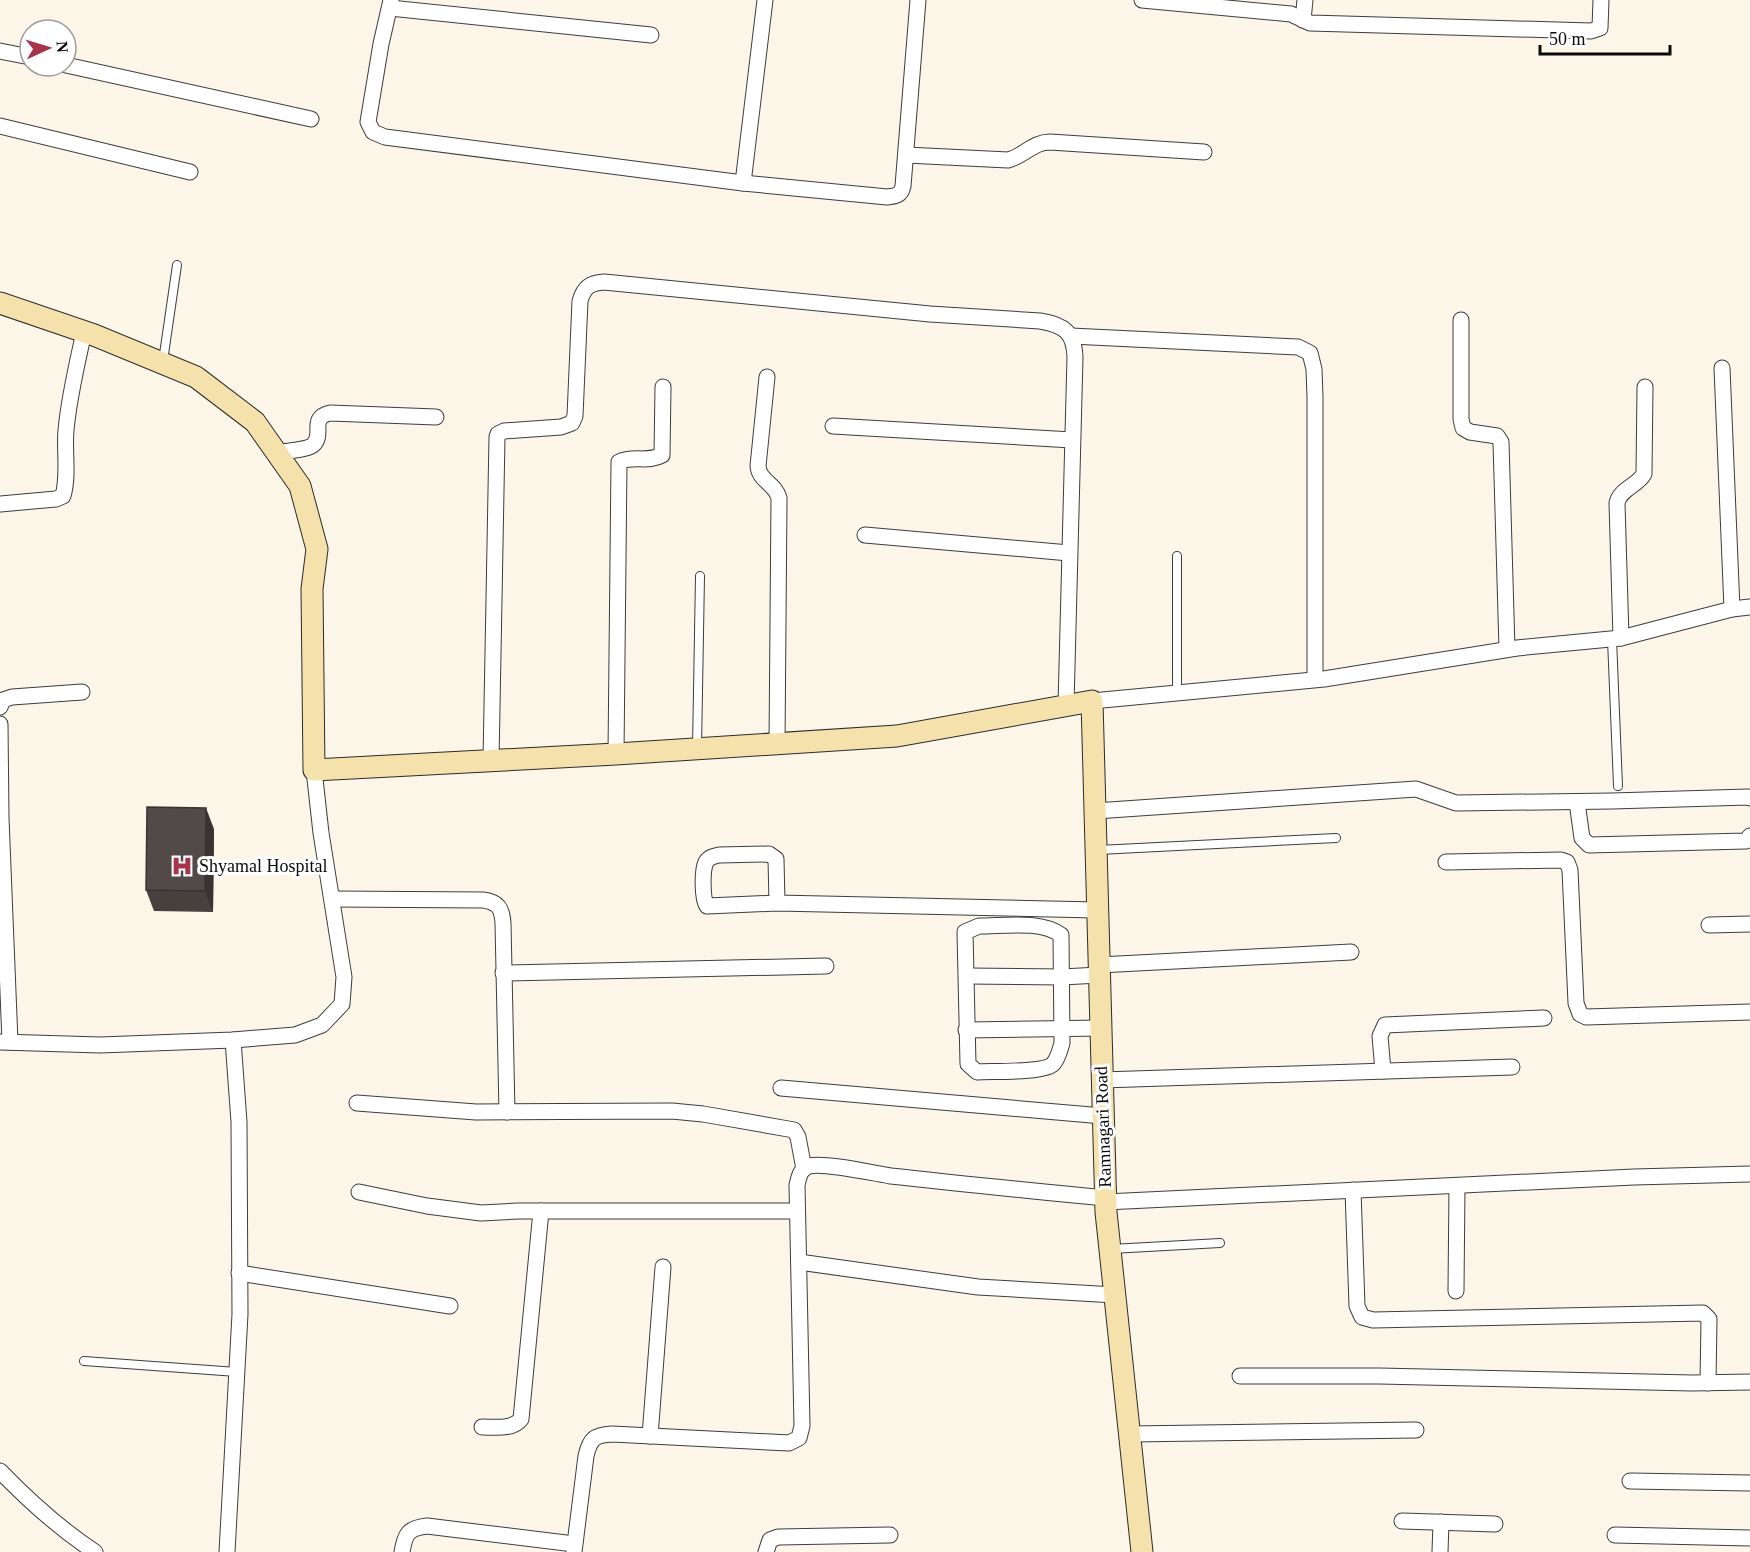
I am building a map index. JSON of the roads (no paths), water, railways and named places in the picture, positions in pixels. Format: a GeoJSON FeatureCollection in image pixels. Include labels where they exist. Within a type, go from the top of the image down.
{"type":"FeatureCollection","features":[{"type":"Feature","properties":{"kind":"street"},"geometry":{"type":"LineString","coordinates":[[743,183],[765,0]]}},
{"type":"Feature","properties":{"kind":"street"},"geometry":{"type":"LineString","coordinates":[[651,35],[391,4],[381,45],[368,122],[373,132],[385,137],[743,183],[894,196],[903,190],[918,0]]}},
{"type":"Feature","properties":{"kind":"street"},"geometry":{"type":"LineString","coordinates":[[1142,0],[1291,14],[1310,23],[1322,24],[1591,31],[1600,28],[1601,0]]}},
{"type":"Feature","properties":{"kind":"street"},"geometry":{"type":"LineString","coordinates":[[1303,20],[1305,0]]}},
{"type":"Feature","properties":{"kind":"street"},"geometry":{"type":"LineString","coordinates":[[0,51],[18,55]]}},
{"type":"Feature","properties":{"kind":"street"},"geometry":{"type":"LineString","coordinates":[[78,68],[311,119]]}},
{"type":"Feature","properties":{"kind":"street"},"geometry":{"type":"LineString","coordinates":[[0,126],[190,172]]}},
{"type":"Feature","properties":{"kind":"street"},"geometry":{"type":"LineString","coordinates":[[906,155],[1008,160],[1045,142],[1204,152]]}},
{"type":"Feature","properties":{"kind":"street"},"geometry":{"type":"LineString","coordinates":[[491,761],[497,437],[504,431],[561,427],[572,423],[579,301],[587,286],[604,282],[930,314],[1040,321],[1064,328],[1071,336],[1075,357],[1066,705]]}},
{"type":"Feature","properties":{"kind":"street"},"geometry":{"type":"LineString","coordinates":[[0,303],[84,332],[196,377],[255,422],[300,486],[317,549],[312,589],[314,770],[321,833],[344,977],[342,1004],[322,1025],[295,1035],[233,1040],[100,1045],[5,1042],[0,724]]}},
{"type":"Feature","properties":{"kind":"street"},"geometry":{"type":"LineString","coordinates":[[1461,320],[1461,424],[1470,432],[1497,436],[1501,442],[1507,649]]}},
{"type":"Feature","properties":{"kind":"street"},"geometry":{"type":"LineString","coordinates":[[0,504],[56,500],[63,496],[70,396],[84,332]]}},
{"type":"Feature","properties":{"kind":"street"},"geometry":{"type":"LineString","coordinates":[[1071,336],[1298,347],[1310,353],[1314,369],[1315,397],[1315,680]]}},
{"type":"Feature","properties":{"kind":"street"},"geometry":{"type":"LineString","coordinates":[[1722,368],[1732,609]]}},
{"type":"Feature","properties":{"kind":"street"},"geometry":{"type":"LineString","coordinates":[[767,376],[758,466],[760,475],[775,488],[779,498],[777,744]]}},
{"type":"Feature","properties":{"kind":"street"},"geometry":{"type":"LineString","coordinates":[[616,754],[619,462],[626,458],[654,459],[662,455],[663,387]]}},
{"type":"Feature","properties":{"kind":"street"},"geometry":{"type":"LineString","coordinates":[[1616,638],[1617,503],[1620,495],[1639,482],[1645,469],[1645,387]]}},
{"type":"Feature","properties":{"kind":"street"},"geometry":{"type":"LineString","coordinates":[[276,453],[314,444],[318,421],[325,414],[436,417]]}},
{"type":"Feature","properties":{"kind":"street"},"geometry":{"type":"LineString","coordinates":[[833,426],[1072,440]]}},
{"type":"Feature","properties":{"kind":"street"},"geometry":{"type":"LineString","coordinates":[[865,534],[1069,554]]}},
{"type":"Feature","properties":{"kind":"street"},"geometry":{"type":"LineString","coordinates":[[314,770],[897,736],[1092,700],[1315,680],[1507,649],[1616,638],[1732,609],[1750,607]]}},
{"type":"Feature","properties":{"kind":"street"},"geometry":{"type":"LineString","coordinates":[[0,707],[3,700],[12,697],[82,692]]}},
{"type":"Feature","properties":{"kind":"street","name":"Ramnagari Road"},"geometry":{"type":"LineString","coordinates":[[1092,700],[1105,1200],[1142,1552]]}},
{"type":"Feature","properties":{"kind":"street"},"geometry":{"type":"LineString","coordinates":[[1095,811],[1416,789],[1456,803],[1577,802],[1748,796],[1750,798]]}},
{"type":"Feature","properties":{"kind":"street"},"geometry":{"type":"LineString","coordinates":[[1577,802],[1582,838],[1589,845],[1746,841],[1750,836]]}},
{"type":"Feature","properties":{"kind":"street"},"geometry":{"type":"LineString","coordinates":[[777,903],[776,859],[769,854],[719,855],[711,857],[705,863],[703,896],[707,906],[777,903],[1098,910]]}},
{"type":"Feature","properties":{"kind":"street"},"geometry":{"type":"LineString","coordinates":[[1446,862],[1561,860],[1568,862],[1576,1003],[1580,1014],[1586,1017],[1750,1012]]}},
{"type":"Feature","properties":{"kind":"street"},"geometry":{"type":"LineString","coordinates":[[332,899],[483,900],[496,903],[502,912],[507,1112]]}},
{"type":"Feature","properties":{"kind":"street"},"geometry":{"type":"LineString","coordinates":[[1709,925],[1750,924]]}},
{"type":"Feature","properties":{"kind":"street"},"geometry":{"type":"LineString","coordinates":[[979,926],[1042,926],[1053,929],[1061,935],[1062,1042],[1058,1058],[1051,1066],[1040,1070],[977,1072],[968,1064],[967,976],[965,932],[979,926]]}},
{"type":"Feature","properties":{"kind":"street"},"geometry":{"type":"LineString","coordinates":[[967,976],[1062,977],[1099,970],[1351,952]]}},
{"type":"Feature","properties":{"kind":"street"},"geometry":{"type":"LineString","coordinates":[[503,973],[826,966]]}},
{"type":"Feature","properties":{"kind":"street"},"geometry":{"type":"LineString","coordinates":[[1383,1071],[1380,1036],[1385,1025],[1544,1018]]}},
{"type":"Feature","properties":{"kind":"street"},"geometry":{"type":"LineString","coordinates":[[966,1030],[1101,1028]]}},
{"type":"Feature","properties":{"kind":"street"},"geometry":{"type":"LineString","coordinates":[[227,1552],[240,1314],[239,1122],[233,1040]]}},
{"type":"Feature","properties":{"kind":"street"},"geometry":{"type":"LineString","coordinates":[[1102,1080],[1512,1067]]}},
{"type":"Feature","properties":{"kind":"street"},"geometry":{"type":"LineString","coordinates":[[781,1088],[1103,1116]]}},
{"type":"Feature","properties":{"kind":"street"},"geometry":{"type":"LineString","coordinates":[[357,1103],[476,1112],[672,1111],[703,1114],[789,1128],[796,1133],[804,1169]]}},
{"type":"Feature","properties":{"kind":"street"},"geometry":{"type":"LineString","coordinates":[[402,1552],[406,1534],[412,1529],[427,1526],[574,1548],[585,1456],[593,1439],[604,1435],[789,1443],[799,1438],[802,1426],[797,1185],[800,1174],[809,1166],[822,1165],[1105,1200],[1750,1174]]}},
{"type":"Feature","properties":{"kind":"street"},"geometry":{"type":"LineString","coordinates":[[1456,1291],[1457,1186]]}},
{"type":"Feature","properties":{"kind":"street"},"geometry":{"type":"LineString","coordinates":[[1353,1190],[1357,1306],[1362,1317],[1373,1320],[1703,1313],[1708,1319],[1708,1383]]}},
{"type":"Feature","properties":{"kind":"street"},"geometry":{"type":"LineString","coordinates":[[359,1192],[427,1206],[481,1213],[797,1211]]}},
{"type":"Feature","properties":{"kind":"street"},"geometry":{"type":"LineString","coordinates":[[482,1427],[508,1426],[518,1423],[521,1419],[541,1211]]}},
{"type":"Feature","properties":{"kind":"street"},"geometry":{"type":"LineString","coordinates":[[799,1262],[978,1287],[1115,1295]]}},
{"type":"Feature","properties":{"kind":"street"},"geometry":{"type":"LineString","coordinates":[[650,1436],[663,1267]]}},
{"type":"Feature","properties":{"kind":"street"},"geometry":{"type":"LineString","coordinates":[[239,1273],[450,1306]]}},
{"type":"Feature","properties":{"kind":"street"},"geometry":{"type":"LineString","coordinates":[[1240,1376],[1750,1382]]}},
{"type":"Feature","properties":{"kind":"street"},"geometry":{"type":"LineString","coordinates":[[1130,1434],[1416,1430]]}},
{"type":"Feature","properties":{"kind":"street"},"geometry":{"type":"LineString","coordinates":[[0,1471],[39,1509],[79,1542],[95,1552]]}},
{"type":"Feature","properties":{"kind":"street"},"geometry":{"type":"LineString","coordinates":[[1630,1481],[1750,1483]]}},
{"type":"Feature","properties":{"kind":"street"},"geometry":{"type":"LineString","coordinates":[[1402,1521],[1494,1524]]}},
{"type":"Feature","properties":{"kind":"street"},"geometry":{"type":"LineString","coordinates":[[1440,1552],[1441,1522]]}},
{"type":"Feature","properties":{"kind":"street"},"geometry":{"type":"LineString","coordinates":[[766,1552],[770,1540],[775,1537],[890,1535]]}},
{"type":"Feature","properties":{"kind":"street"},"geometry":{"type":"LineString","coordinates":[[1615,1535],[1750,1538]]}},
{"type":"Feature","properties":{"kind":"lane"},"geometry":{"type":"LineString","coordinates":[[162,363],[177,265]]}},
{"type":"Feature","properties":{"kind":"lane"},"geometry":{"type":"LineString","coordinates":[[1177,556],[1177,693]]}},
{"type":"Feature","properties":{"kind":"lane"},"geometry":{"type":"LineString","coordinates":[[697,749],[700,576]]}},
{"type":"Feature","properties":{"kind":"lane"},"geometry":{"type":"LineString","coordinates":[[1616,638],[1618,786]]}},
{"type":"Feature","properties":{"kind":"lane"},"geometry":{"type":"LineString","coordinates":[[1096,850],[1336,838]]}},
{"type":"Feature","properties":{"kind":"lane"},"geometry":{"type":"LineString","coordinates":[[1110,1249],[1220,1243]]}},
{"type":"Feature","properties":{"kind":"lane"},"geometry":{"type":"LineString","coordinates":[[84,1360],[237,1372]]}},
{"type":"Feature","properties":{"kind":"place","name":"Shyamal Hospital"},"geometry":{"type":"Point","coordinates":[182,866]}}]}
